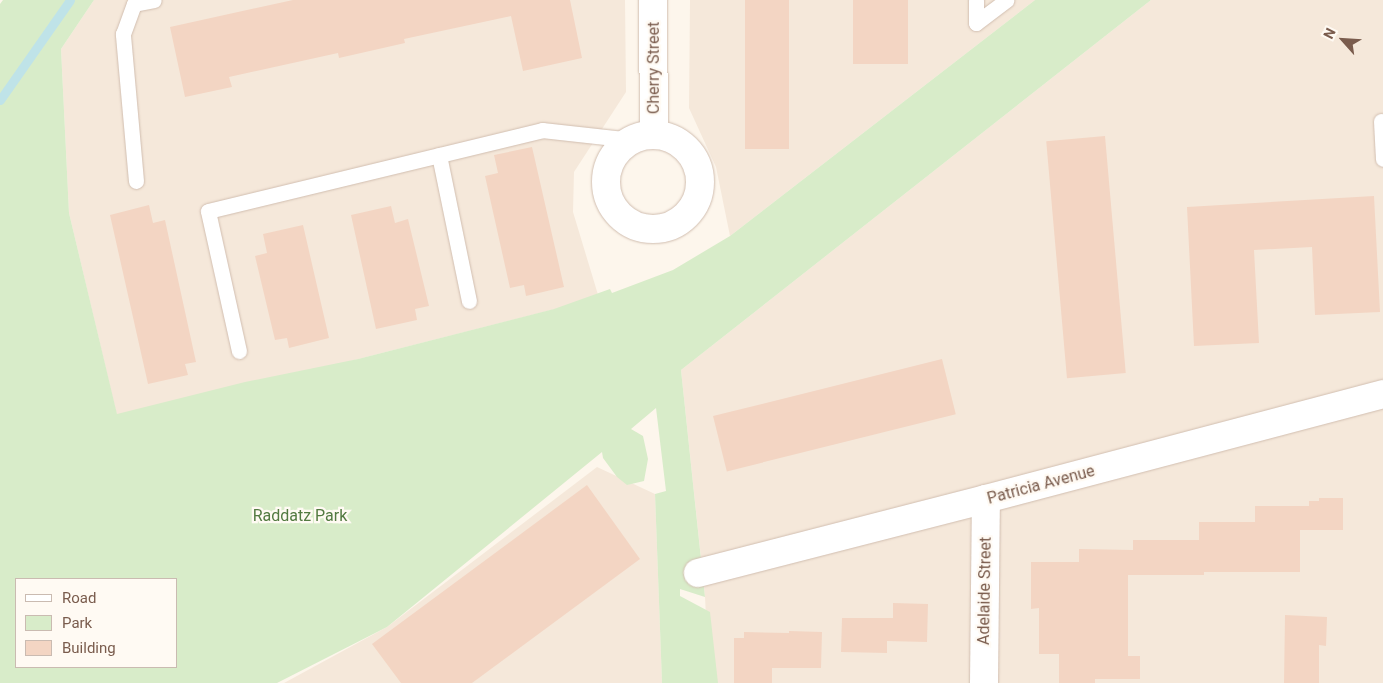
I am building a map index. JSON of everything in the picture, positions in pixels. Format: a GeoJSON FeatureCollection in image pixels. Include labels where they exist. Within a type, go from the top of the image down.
{"type":"FeatureCollection","features":[{"type":"Feature","properties":{"kind":"street","name":"Cherry Street"},"geometry":{"type":"LineString","coordinates":[[643,138],[653,0]]}},
{"type":"Feature","properties":{"kind":"street","name":"Patricia Avenue"},"geometry":{"type":"LineString","coordinates":[[698,573],[1383,394]]}},
{"type":"Feature","properties":{"kind":"street","name":"Adelaide Street"},"geometry":{"type":"LineString","coordinates":[[984,683],[986,499]]}},
{"type":"Feature","properties":{"kind":"lane"},"geometry":{"type":"LineString","coordinates":[[136,182],[124,34],[134,4],[154,0]]}},
{"type":"Feature","properties":{"kind":"lane"},"geometry":{"type":"LineString","coordinates":[[976,0],[976,23],[1006,0]]}},
{"type":"Feature","properties":{"kind":"lane"},"geometry":{"type":"LineString","coordinates":[[1380,121],[1383,159]]}},
{"type":"Feature","properties":{"kind":"lane"},"geometry":{"type":"LineString","coordinates":[[239,351],[208,211],[542,130],[643,138]]}},
{"type":"Feature","properties":{"kind":"lane"},"geometry":{"type":"LineString","coordinates":[[439,155],[469,301]]}},
{"type":"Feature","properties":{"kind":"shaded area"},"geometry":{"type":"Polygon","coordinates":[[[94,0],[625,0],[626,92],[574,172],[573,212],[599,298],[118,420],[69,213],[61,49],[94,0]]]}},
{"type":"Feature","properties":{"kind":"shaded area"},"geometry":{"type":"Polygon","coordinates":[[[690,0],[1035,0],[730,236],[716,167],[689,108],[690,0]]]}},
{"type":"Feature","properties":{"kind":"shaded area"},"geometry":{"type":"Polygon","coordinates":[[[1151,0],[1383,0],[1383,683],[709,683],[705,596],[681,370],[1151,0]]]}},
{"type":"Feature","properties":{"kind":"shaded area"},"geometry":{"type":"Polygon","coordinates":[[[597,467],[655,494],[662,683],[284,683],[387,627],[597,467]]]}},
{"type":"Feature","properties":{"kind":"green space","name":"Raddatz Park"},"geometry":{"type":"Polygon","coordinates":[[[3,0],[94,0],[61,49],[69,213],[117,414],[245,382],[358,359],[554,309],[610,289],[612,293],[673,270],[730,236],[1035,0],[1151,0],[681,370],[705,597],[680,589],[680,596],[710,612],[718,683],[662,683],[655,494],[666,491],[656,408],[631,429],[643,436],[648,459],[644,481],[627,485],[617,477],[603,458],[602,452],[387,627],[277,683],[0,683],[0,4],[3,0]]]}},
{"type":"Feature","properties":{"kind":"building"},"geometry":{"type":"Polygon","coordinates":[[[293,0],[570,0],[582,58],[523,71],[511,16],[404,39],[405,43],[339,58],[338,53],[229,77],[232,87],[185,97],[170,27],[293,0]]]}},
{"type":"Feature","properties":{"kind":"building"},"geometry":{"type":"Polygon","coordinates":[[[745,0],[789,0],[789,149],[745,149],[745,0]]]}},
{"type":"Feature","properties":{"kind":"building"},"geometry":{"type":"Polygon","coordinates":[[[853,0],[908,0],[908,64],[853,64],[853,0]]]}},
{"type":"Feature","properties":{"kind":"building"},"geometry":{"type":"Polygon","coordinates":[[[1105,136],[1126,373],[1067,378],[1046,141],[1105,136]]]}},
{"type":"Feature","properties":{"kind":"building"},"geometry":{"type":"Polygon","coordinates":[[[532,147],[564,287],[526,296],[524,285],[510,288],[485,176],[498,173],[494,155],[532,147]]]}},
{"type":"Feature","properties":{"kind":"building"},"geometry":{"type":"Polygon","coordinates":[[[1374,196],[1380,312],[1315,315],[1312,247],[1254,250],[1259,343],[1194,346],[1187,207],[1374,196]]]}},
{"type":"Feature","properties":{"kind":"building"},"geometry":{"type":"Polygon","coordinates":[[[149,205],[153,223],[165,220],[196,362],[185,364],[188,375],[148,384],[110,215],[149,205]]]}},
{"type":"Feature","properties":{"kind":"building"},"geometry":{"type":"Polygon","coordinates":[[[391,206],[395,223],[408,219],[429,306],[415,309],[417,320],[376,329],[351,215],[391,206]]]}},
{"type":"Feature","properties":{"kind":"building"},"geometry":{"type":"Polygon","coordinates":[[[303,225],[329,338],[289,348],[287,338],[275,340],[255,256],[267,253],[263,234],[303,225]]]}},
{"type":"Feature","properties":{"kind":"building"},"geometry":{"type":"Polygon","coordinates":[[[942,359],[956,414],[727,471],[713,416],[942,359]]]}},
{"type":"Feature","properties":{"kind":"building"},"geometry":{"type":"Polygon","coordinates":[[[587,485],[640,559],[472,683],[401,683],[372,644],[587,485]]]}},
{"type":"Feature","properties":{"kind":"building"},"geometry":{"type":"Polygon","coordinates":[[[1319,498],[1343,498],[1343,530],[1300,530],[1300,572],[1204,572],[1204,575],[1128,575],[1128,656],[1140,656],[1140,679],[1095,679],[1095,683],[1059,683],[1059,654],[1039,654],[1039,608],[1031,609],[1031,562],[1079,562],[1079,549],[1133,550],[1133,540],[1199,540],[1199,522],[1255,522],[1255,506],[1309,506],[1309,501],[1319,501],[1319,498]]]}},
{"type":"Feature","properties":{"kind":"building"},"geometry":{"type":"Polygon","coordinates":[[[893,603],[928,604],[927,642],[887,641],[887,653],[841,652],[842,618],[893,618],[893,603]]]}},
{"type":"Feature","properties":{"kind":"building"},"geometry":{"type":"Polygon","coordinates":[[[1285,615],[1327,617],[1326,646],[1319,645],[1319,683],[1284,683],[1285,615]]]}},
{"type":"Feature","properties":{"kind":"building"},"geometry":{"type":"Polygon","coordinates":[[[789,631],[822,632],[821,668],[772,668],[772,683],[734,683],[734,638],[744,638],[744,632],[789,633],[789,631]]]}},
{"type":"Feature","properties":{"kind":"waterway"},"geometry":{"type":"LineString","coordinates":[[0,100],[70,0]]}}]}
